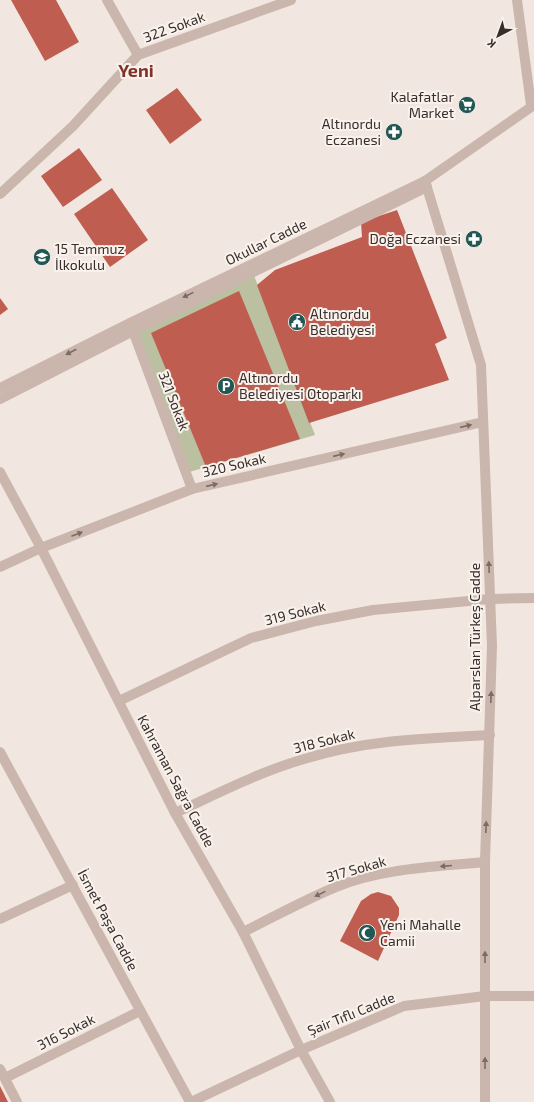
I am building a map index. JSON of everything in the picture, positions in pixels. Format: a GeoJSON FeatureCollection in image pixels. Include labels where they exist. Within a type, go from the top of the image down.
{"type":"FeatureCollection","features":[{"type":"Feature","properties":{"kind":"street"},"geometry":{"type":"LineString","coordinates":[[107,0],[138,55]]}},
{"type":"Feature","properties":{"kind":"street","name":"322 Sokak"},"geometry":{"type":"LineString","coordinates":[[0,194],[74,126],[138,55],[291,0]]}},
{"type":"Feature","properties":{"kind":"street"},"geometry":{"type":"LineString","coordinates":[[0,388],[131,327],[426,184],[533,105],[517,0]]}},
{"type":"Feature","properties":{"kind":"street","name":"Alparslan Türkeş Cadde"},"geometry":{"type":"LineString","coordinates":[[426,184],[481,365],[492,646],[485,862],[485,1102]]}},
{"type":"Feature","properties":{"kind":"street"},"geometry":{"type":"LineString","coordinates":[[0,399],[131,327]]}},
{"type":"Feature","properties":{"kind":"street","name":"321 Sokak"},"geometry":{"type":"LineString","coordinates":[[131,327],[192,489]]}},
{"type":"Feature","properties":{"kind":"street","name":"320 Sokak"},"geometry":{"type":"LineString","coordinates":[[0,567],[41,548],[192,489],[483,422]]}},
{"type":"Feature","properties":{"kind":"street","name":"Kahraman Sağra Cadde"},"geometry":{"type":"LineString","coordinates":[[0,472],[41,548],[175,813],[243,932],[301,1050],[330,1102]]}},
{"type":"Feature","properties":{"kind":"street","name":"319 Sokak"},"geometry":{"type":"LineString","coordinates":[[119,701],[251,638],[316,621],[373,610],[490,599],[534,598]]}},
{"type":"Feature","properties":{"kind":"street","name":"318 Sokak"},"geometry":{"type":"LineString","coordinates":[[175,813],[273,770],[332,751],[391,740],[490,735]]}},
{"type":"Feature","properties":{"kind":"street","name":"İsmet Paşa Cadde"},"geometry":{"type":"LineString","coordinates":[[0,752],[190,1102]]}},
{"type":"Feature","properties":{"kind":"street","name":"317 Sokak"},"geometry":{"type":"LineString","coordinates":[[243,932],[336,886],[375,875],[412,869],[485,862]]}},
{"type":"Feature","properties":{"kind":"street"},"geometry":{"type":"LineString","coordinates":[[0,919],[73,885]]}},
{"type":"Feature","properties":{"kind":"street","name":"Şair Tıflı Cadde"},"geometry":{"type":"LineString","coordinates":[[190,1102],[301,1050],[404,1006],[485,996],[534,996]]}},
{"type":"Feature","properties":{"kind":"street","name":"316 Sokak"},"geometry":{"type":"LineString","coordinates":[[2,1074],[140,1011]]}},
{"type":"Feature","properties":{"kind":"street"},"geometry":{"type":"LineString","coordinates":[[2,1074],[17,1102]]}},
{"type":"Feature","properties":{"kind":"green space","name":"Altınordu Belediyesi Otoparkı"},"geometry":{"type":"Polygon","coordinates":[[[250,265],[315,435],[186,473],[133,331],[250,265]]]}},
{"type":"Feature","properties":{"kind":"building"},"geometry":{"type":"Polygon","coordinates":[[[11,0],[56,0],[79,42],[45,61],[11,0]]]}},
{"type":"Feature","properties":{"kind":"building"},"geometry":{"type":"Polygon","coordinates":[[[177,88],[202,120],[170,144],[146,110],[177,88]]]}},
{"type":"Feature","properties":{"kind":"building"},"geometry":{"type":"Polygon","coordinates":[[[79,148],[102,180],[63,207],[41,176],[79,148]]]}},
{"type":"Feature","properties":{"kind":"building"},"geometry":{"type":"Polygon","coordinates":[[[112,188],[148,240],[110,267],[74,214],[112,188]]]}},
{"type":"Feature","properties":{"kind":"building"},"geometry":{"type":"Polygon","coordinates":[[[397,210],[447,338],[435,344],[449,380],[309,423],[257,285],[275,270],[362,237],[361,222],[397,210]]]}},
{"type":"Feature","properties":{"kind":"building","name":"Altınordu Belediyesi Otoparkı"},"geometry":{"type":"Polygon","coordinates":[[[239,291],[300,439],[206,467],[151,333],[239,291]]]}},
{"type":"Feature","properties":{"kind":"building"},"geometry":{"type":"Polygon","coordinates":[[[0,298],[8,309],[0,315],[0,298]]]}},
{"type":"Feature","properties":{"kind":"building","name":"Yeni Mahalle Camii"},"geometry":{"type":"Polygon","coordinates":[[[378,892],[391,896],[399,908],[399,915],[378,961],[340,941],[361,901],[371,894],[378,892]]]}},
{"type":"Feature","properties":{"kind":"building"},"geometry":{"type":"Polygon","coordinates":[[[0,1086],[8,1102],[0,1102],[0,1086]]]}},
{"type":"Feature","properties":{"kind":"place","name":"Kalafatlar Market"},"geometry":{"type":"Point","coordinates":[467,105]}},
{"type":"Feature","properties":{"kind":"place","name":"Altınordu Eczanesi"},"geometry":{"type":"Point","coordinates":[394,132]}},
{"type":"Feature","properties":{"kind":"place","name":"Doğa Eczanesi"},"geometry":{"type":"Point","coordinates":[474,239]}},
{"type":"Feature","properties":{"kind":"place","name":"15 Temmuz İlkokulu"},"geometry":{"type":"Point","coordinates":[42,257]}},
{"type":"Feature","properties":{"kind":"place","name":"Altınordu Belediyesi"},"geometry":{"type":"Point","coordinates":[297,322]}},
{"type":"Feature","properties":{"kind":"place","name":"Altınordu Belediyesi Otoparkı"},"geometry":{"type":"Point","coordinates":[226,386]}},
{"type":"Feature","properties":{"kind":"place","name":"Yeni Mahalle Camii"},"geometry":{"type":"Point","coordinates":[367,933]}},
{"type":"Feature","properties":{"kind":"district","name":"Yeni"},"geometry":{"type":"Point","coordinates":[136,71]}}]}
